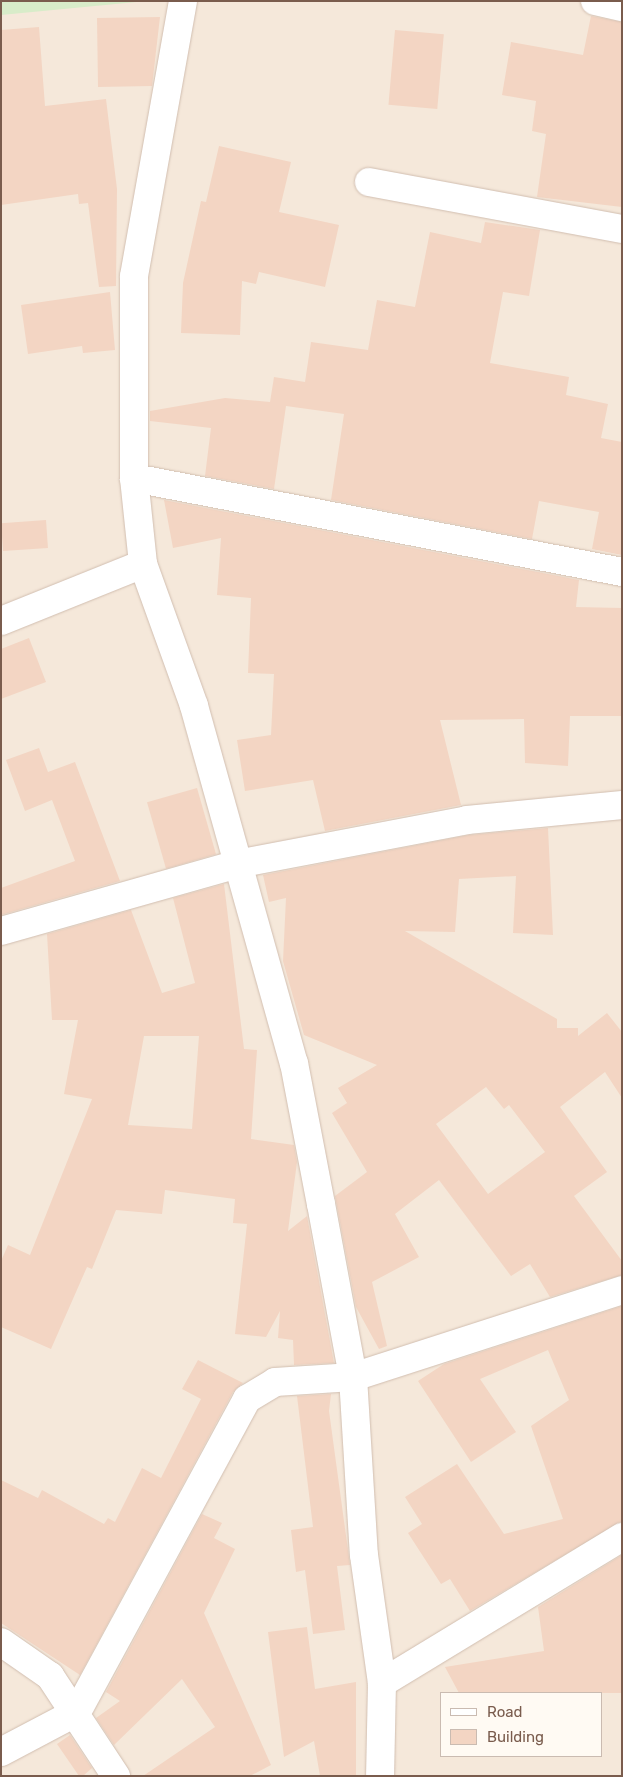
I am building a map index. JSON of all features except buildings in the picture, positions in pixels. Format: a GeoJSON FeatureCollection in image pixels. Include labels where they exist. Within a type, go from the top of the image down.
{"type":"FeatureCollection","features":[{"type":"Feature","properties":{"kind":"street"},"geometry":{"type":"LineString","coordinates":[[183,1],[134,277],[134,478],[143,564],[194,706],[294,1062],[353,1377],[364,1555],[382,1683],[380,1776]]}},
{"type":"Feature","properties":{"kind":"street"},"geometry":{"type":"LineString","coordinates":[[595,1],[622,7]]}},
{"type":"Feature","properties":{"kind":"street"},"geometry":{"type":"LineString","coordinates":[[369,182],[622,229]]}},
{"type":"Feature","properties":{"kind":"street"},"geometry":{"type":"LineString","coordinates":[[134,478],[622,572]]}},
{"type":"Feature","properties":{"kind":"street"},"geometry":{"type":"LineString","coordinates":[[1,621],[143,564]]}},
{"type":"Feature","properties":{"kind":"street"},"geometry":{"type":"LineString","coordinates":[[1,931],[237,864],[467,820],[622,805]]}},
{"type":"Feature","properties":{"kind":"street"},"geometry":{"type":"LineString","coordinates":[[1,1752],[77,1712],[246,1399],[275,1382],[353,1377],[622,1290]]}},
{"type":"Feature","properties":{"kind":"street"},"geometry":{"type":"LineString","coordinates":[[382,1683],[622,1537]]}},
{"type":"Feature","properties":{"kind":"street"},"geometry":{"type":"LineString","coordinates":[[1,1642],[50,1676],[77,1712],[116,1776]]}},
{"type":"Feature","properties":{"kind":"shaded area"},"geometry":{"type":"Polygon","coordinates":[[[1,1],[622,1],[622,1776],[1,1776],[1,1]]]}},
{"type":"Feature","properties":{"kind":"green space"},"geometry":{"type":"Polygon","coordinates":[[[1,1],[147,1],[1,15],[1,1]]]}}]}
